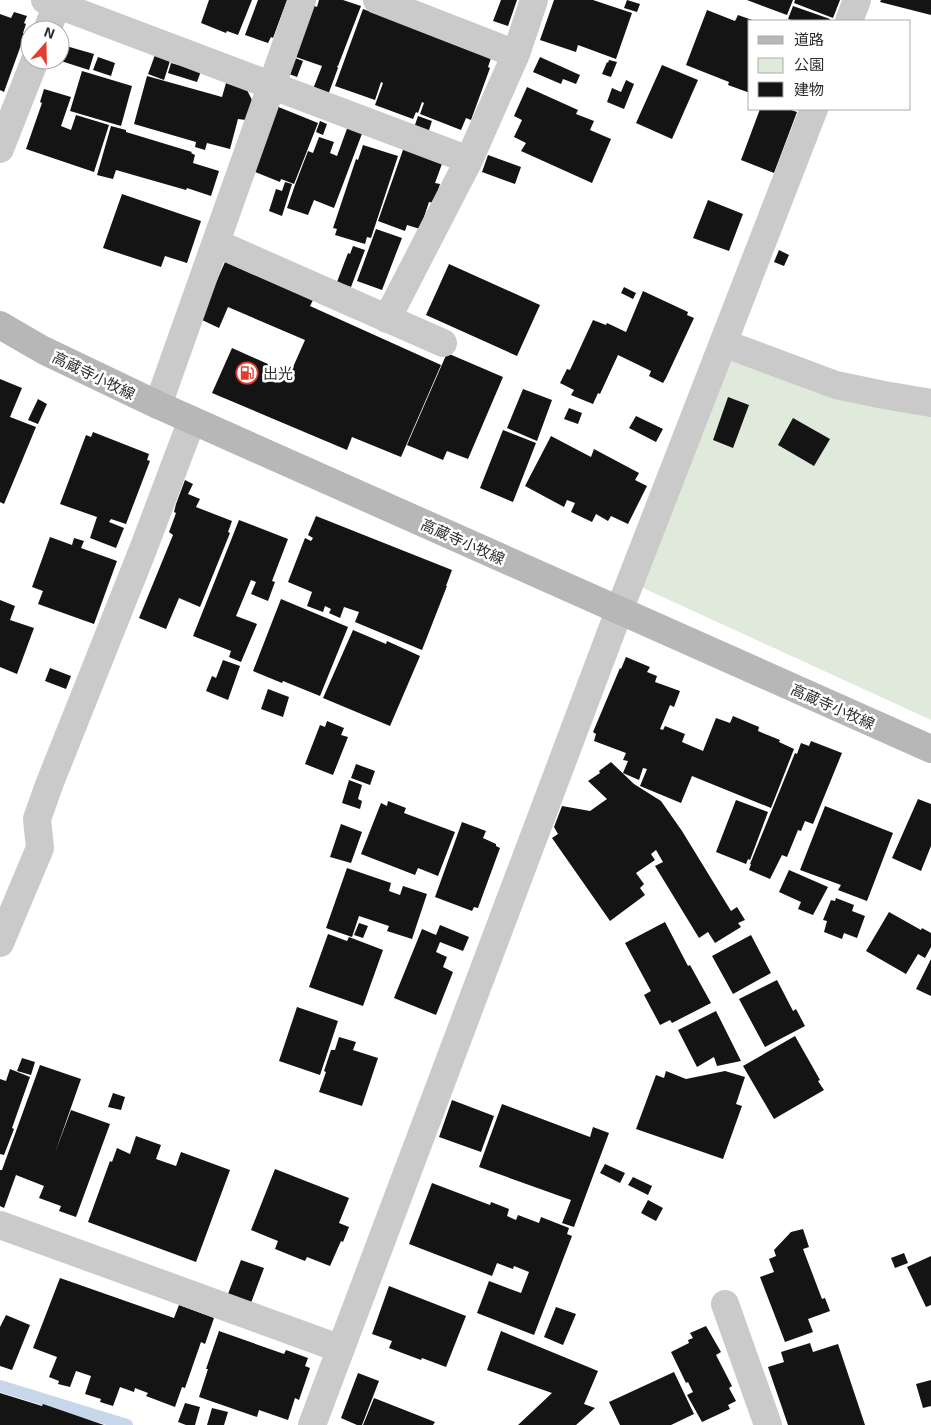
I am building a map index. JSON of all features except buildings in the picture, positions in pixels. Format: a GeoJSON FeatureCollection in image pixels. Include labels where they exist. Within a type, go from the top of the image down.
{"type":"FeatureCollection","features":[{"type":"Feature","properties":{"kind":"main road","name":"高蔵寺小牧線"},"geometry":{"type":"LineString","coordinates":[[0,325],[43,350],[158,405],[931,749]]}},
{"type":"Feature","properties":{"kind":"street"},"geometry":{"type":"LineString","coordinates":[[158,405],[302,0]]}},
{"type":"Feature","properties":{"kind":"street"},"geometry":{"type":"LineString","coordinates":[[377,0],[516,54]]}},
{"type":"Feature","properties":{"kind":"street"},"geometry":{"type":"LineString","coordinates":[[388,319],[469,160],[516,54],[534,0]]}},
{"type":"Feature","properties":{"kind":"street"},"geometry":{"type":"LineString","coordinates":[[848,20],[857,0]]}},
{"type":"Feature","properties":{"kind":"street"},"geometry":{"type":"LineString","coordinates":[[49,20],[54,1],[469,160]]}},
{"type":"Feature","properties":{"kind":"street"},"geometry":{"type":"LineString","coordinates":[[0,149],[31,70]]}},
{"type":"Feature","properties":{"kind":"street"},"geometry":{"type":"LineString","coordinates":[[312,1425],[619,611],[814,110]]}},
{"type":"Feature","properties":{"kind":"street"},"geometry":{"type":"LineString","coordinates":[[216,243],[443,343]]}},
{"type":"Feature","properties":{"kind":"street"},"geometry":{"type":"LineString","coordinates":[[723,344],[836,385],[931,403]]}},
{"type":"Feature","properties":{"kind":"street"},"geometry":{"type":"LineString","coordinates":[[0,943],[40,848],[37,819],[49,785],[142,552],[192,420]]}},
{"type":"Feature","properties":{"kind":"street"},"geometry":{"type":"LineString","coordinates":[[0,1225],[341,1349]]}},
{"type":"Feature","properties":{"kind":"street"},"geometry":{"type":"LineString","coordinates":[[725,1304],[768,1425]]}},
{"type":"Feature","properties":{"kind":"green space"},"geometry":{"type":"Polygon","coordinates":[[[723,343],[931,403],[931,720],[630,582],[723,343]]]}},
{"type":"Feature","properties":{"kind":"waterway"},"geometry":{"type":"LineString","coordinates":[[0,1386],[127,1425]]}},
{"type":"Feature","properties":{"kind":"place","name":"出光"},"geometry":{"type":"Point","coordinates":[247,373]}}]}
